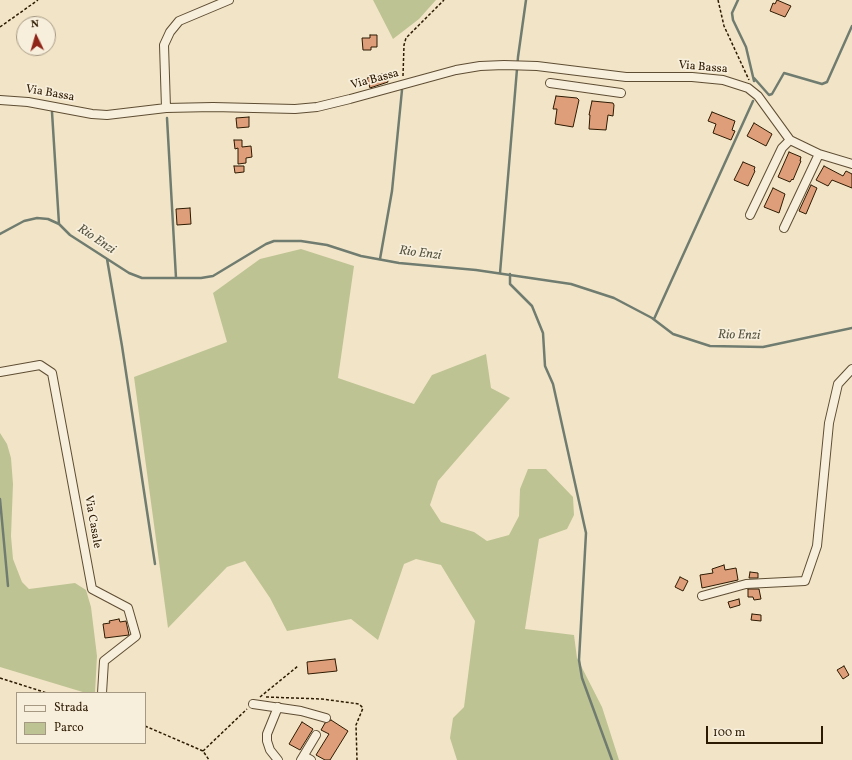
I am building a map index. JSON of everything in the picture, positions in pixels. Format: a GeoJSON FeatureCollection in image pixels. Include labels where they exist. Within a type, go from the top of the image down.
{"type":"FeatureCollection","features":[{"type":"Feature","properties":{"kind":"street"},"geometry":{"type":"LineString","coordinates":[[166,108],[164,45],[170,32],[179,21],[229,0]]}},
{"type":"Feature","properties":{"kind":"street","name":"Via Bassa"},"geometry":{"type":"LineString","coordinates":[[0,100],[28,102],[92,114],[107,115],[166,108],[213,107],[295,109],[317,107],[403,84],[480,66],[518,65],[588,74],[626,77],[692,77],[723,80],[753,92]]}},
{"type":"Feature","properties":{"kind":"street"},"geometry":{"type":"LineString","coordinates":[[586,88],[588,74]]}},
{"type":"Feature","properties":{"kind":"street"},"geometry":{"type":"LineString","coordinates":[[550,83],[621,93]]}},
{"type":"Feature","properties":{"kind":"street"},"geometry":{"type":"LineString","coordinates":[[753,92],[790,140],[819,154],[852,164]]}},
{"type":"Feature","properties":{"kind":"street"},"geometry":{"type":"LineString","coordinates":[[750,215],[782,148],[790,140]]}},
{"type":"Feature","properties":{"kind":"street"},"geometry":{"type":"LineString","coordinates":[[784,228],[819,154]]}},
{"type":"Feature","properties":{"kind":"street","name":"Via Casale"},"geometry":{"type":"LineString","coordinates":[[0,372],[40,365],[52,372],[92,589],[128,608],[136,636],[104,661],[102,692]]}},
{"type":"Feature","properties":{"kind":"street"},"geometry":{"type":"LineString","coordinates":[[702,596],[746,584],[805,581],[817,546],[829,423],[838,384],[852,369]]}},
{"type":"Feature","properties":{"kind":"street"},"geometry":{"type":"LineString","coordinates":[[253,704],[301,711],[326,718]]}},
{"type":"Feature","properties":{"kind":"street"},"geometry":{"type":"LineString","coordinates":[[278,707],[268,734],[267,741],[270,750],[278,760]]}},
{"type":"Feature","properties":{"kind":"street"},"geometry":{"type":"LineString","coordinates":[[305,759],[316,735]]}},
{"type":"Feature","properties":{"kind":"path"},"geometry":{"type":"LineString","coordinates":[[0,27],[38,0]]}},
{"type":"Feature","properties":{"kind":"path"},"geometry":{"type":"LineString","coordinates":[[403,84],[404,45],[406,38],[444,0]]}},
{"type":"Feature","properties":{"kind":"path"},"geometry":{"type":"LineString","coordinates":[[718,0],[724,26],[750,78],[753,92]]}},
{"type":"Feature","properties":{"kind":"path"},"geometry":{"type":"LineString","coordinates":[[260,697],[298,666]]}},
{"type":"Feature","properties":{"kind":"path"},"geometry":{"type":"LineString","coordinates":[[0,678],[44,692]]}},
{"type":"Feature","properties":{"kind":"path"},"geometry":{"type":"LineString","coordinates":[[146,726],[203,751],[209,760]]}},
{"type":"Feature","properties":{"kind":"green space"},"geometry":{"type":"Polygon","coordinates":[[[373,0],[436,0],[419,19],[393,39],[373,0]]]}},
{"type":"Feature","properties":{"kind":"green space"},"geometry":{"type":"Polygon","coordinates":[[[301,249],[354,266],[338,378],[414,404],[432,375],[486,354],[491,388],[510,398],[438,481],[430,505],[441,522],[474,532],[487,541],[509,535],[519,516],[520,489],[528,469],[546,469],[573,497],[574,515],[567,529],[539,539],[525,629],[574,635],[577,658],[602,707],[619,760],[457,760],[450,738],[453,718],[464,707],[475,621],[441,565],[416,559],[404,564],[378,640],[351,619],[287,631],[270,598],[245,561],[227,567],[168,628],[134,377],[227,342],[213,293],[260,259],[301,249]]]}},
{"type":"Feature","properties":{"kind":"green space"},"geometry":{"type":"Polygon","coordinates":[[[0,433],[7,444],[11,458],[13,484],[11,536],[13,559],[22,582],[29,589],[75,583],[86,590],[91,607],[97,656],[95,692],[83,692],[0,667],[0,433]]]}},
{"type":"Feature","properties":{"kind":"building"},"geometry":{"type":"Polygon","coordinates":[[[777,0],[791,6],[785,17],[770,11],[773,3],[775,4],[777,0]]]}},
{"type":"Feature","properties":{"kind":"building"},"geometry":{"type":"Polygon","coordinates":[[[370,35],[377,35],[377,47],[371,47],[371,50],[363,50],[362,38],[370,38],[370,35]]]}},
{"type":"Feature","properties":{"kind":"building"},"geometry":{"type":"Polygon","coordinates":[[[386,73],[388,82],[370,88],[367,78],[386,73]]]}},
{"type":"Feature","properties":{"kind":"building"},"geometry":{"type":"Polygon","coordinates":[[[556,96],[577,98],[579,100],[573,127],[555,124],[557,109],[553,109],[556,96]]]}},
{"type":"Feature","properties":{"kind":"building"},"geometry":{"type":"Polygon","coordinates":[[[592,101],[613,103],[614,105],[613,116],[608,115],[606,130],[589,129],[589,115],[592,101]]]}},
{"type":"Feature","properties":{"kind":"building"},"geometry":{"type":"Polygon","coordinates":[[[712,112],[735,121],[732,130],[735,131],[731,140],[713,133],[716,124],[708,121],[712,112]]]}},
{"type":"Feature","properties":{"kind":"building"},"geometry":{"type":"Polygon","coordinates":[[[249,117],[249,127],[237,128],[236,118],[249,117]]]}},
{"type":"Feature","properties":{"kind":"building"},"geometry":{"type":"Polygon","coordinates":[[[754,123],[772,134],[766,146],[747,136],[754,123]]]}},
{"type":"Feature","properties":{"kind":"building"},"geometry":{"type":"Polygon","coordinates":[[[234,140],[242,140],[242,147],[251,146],[252,157],[246,158],[246,163],[238,164],[238,148],[235,149],[234,140]]]}},
{"type":"Feature","properties":{"kind":"building"},"geometry":{"type":"Polygon","coordinates":[[[789,152],[801,157],[801,161],[793,180],[792,179],[790,182],[778,177],[789,152]]]}},
{"type":"Feature","properties":{"kind":"building"},"geometry":{"type":"Polygon","coordinates":[[[743,162],[755,167],[755,171],[748,186],[734,180],[743,162]]]}},
{"type":"Feature","properties":{"kind":"building"},"geometry":{"type":"Polygon","coordinates":[[[234,166],[244,166],[244,172],[235,173],[234,166]]]}},
{"type":"Feature","properties":{"kind":"building"},"geometry":{"type":"Polygon","coordinates":[[[824,166],[843,176],[846,171],[852,174],[852,188],[832,180],[828,186],[816,180],[824,166]]]}},
{"type":"Feature","properties":{"kind":"building"},"geometry":{"type":"Polygon","coordinates":[[[811,185],[817,188],[806,214],[799,211],[811,185]]]}},
{"type":"Feature","properties":{"kind":"building"},"geometry":{"type":"Polygon","coordinates":[[[773,188],[785,194],[779,213],[764,207],[773,188]]]}},
{"type":"Feature","properties":{"kind":"building"},"geometry":{"type":"Polygon","coordinates":[[[190,208],[191,224],[177,225],[176,209],[190,208]]]}},
{"type":"Feature","properties":{"kind":"building"},"geometry":{"type":"Polygon","coordinates":[[[724,565],[725,570],[736,568],[738,580],[702,588],[700,575],[713,573],[712,569],[724,565]]]}},
{"type":"Feature","properties":{"kind":"building"},"geometry":{"type":"Polygon","coordinates":[[[750,572],[758,573],[758,578],[749,578],[750,572]]]}},
{"type":"Feature","properties":{"kind":"building"},"geometry":{"type":"Polygon","coordinates":[[[680,577],[688,581],[683,591],[675,587],[680,577]]]}},
{"type":"Feature","properties":{"kind":"building"},"geometry":{"type":"Polygon","coordinates":[[[748,589],[759,589],[761,599],[754,600],[753,597],[748,597],[748,589]]]}},
{"type":"Feature","properties":{"kind":"building"},"geometry":{"type":"Polygon","coordinates":[[[739,599],[740,605],[730,608],[728,602],[739,599]]]}},
{"type":"Feature","properties":{"kind":"building"},"geometry":{"type":"Polygon","coordinates":[[[752,614],[761,615],[761,621],[751,620],[752,614]]]}},
{"type":"Feature","properties":{"kind":"building"},"geometry":{"type":"Polygon","coordinates":[[[119,619],[120,622],[126,621],[129,635],[105,638],[103,624],[119,619]]]}},
{"type":"Feature","properties":{"kind":"building"},"geometry":{"type":"Polygon","coordinates":[[[335,659],[337,671],[308,674],[307,662],[335,659]]]}},
{"type":"Feature","properties":{"kind":"building"},"geometry":{"type":"Polygon","coordinates":[[[844,666],[849,675],[843,679],[837,670],[844,666]]]}},
{"type":"Feature","properties":{"kind":"building"},"geometry":{"type":"Polygon","coordinates":[[[331,720],[348,731],[330,760],[325,760],[316,755],[329,734],[321,730],[325,723],[331,720]]]}},
{"type":"Feature","properties":{"kind":"building"},"geometry":{"type":"Polygon","coordinates":[[[302,722],[313,729],[300,750],[289,744],[302,722]]]}},
{"type":"Feature","properties":{"kind":"waterway"},"geometry":{"type":"LineString","coordinates":[[500,273],[518,57],[526,0]]}},
{"type":"Feature","properties":{"kind":"waterway"},"geometry":{"type":"LineString","coordinates":[[738,0],[732,13],[733,20],[746,47],[754,81]]}},
{"type":"Feature","properties":{"kind":"waterway"},"geometry":{"type":"LineString","coordinates":[[754,78],[769,95],[772,94],[784,73],[822,84],[827,82],[852,26]]}},
{"type":"Feature","properties":{"kind":"waterway"},"geometry":{"type":"LineString","coordinates":[[380,259],[392,191],[402,90]]}},
{"type":"Feature","properties":{"kind":"waterway"},"geometry":{"type":"LineString","coordinates":[[654,319],[753,101]]}},
{"type":"Feature","properties":{"kind":"waterway"},"geometry":{"type":"LineString","coordinates":[[52,112],[59,224]]}},
{"type":"Feature","properties":{"kind":"waterway"},"geometry":{"type":"LineString","coordinates":[[167,118],[176,278]]}},
{"type":"Feature","properties":{"kind":"waterway","name":"Rio Enzi"},"geometry":{"type":"LineString","coordinates":[[0,234],[24,221],[37,218],[48,219],[59,224],[70,235],[129,273],[142,278],[201,278],[213,276],[266,244],[274,241],[301,241],[327,245],[361,256],[399,263],[476,270],[571,284],[614,298],[652,318],[673,334],[710,346],[763,347],[852,328]]}},
{"type":"Feature","properties":{"kind":"waterway"},"geometry":{"type":"LineString","coordinates":[[107,259],[122,346],[155,564]]}},
{"type":"Feature","properties":{"kind":"waterway"},"geometry":{"type":"LineString","coordinates":[[510,274],[510,284],[532,306],[543,333],[545,366],[553,384],[586,533],[579,660],[582,678],[612,760]]}},
{"type":"Feature","properties":{"kind":"waterway"},"geometry":{"type":"LineString","coordinates":[[0,499],[8,586]]}}]}
